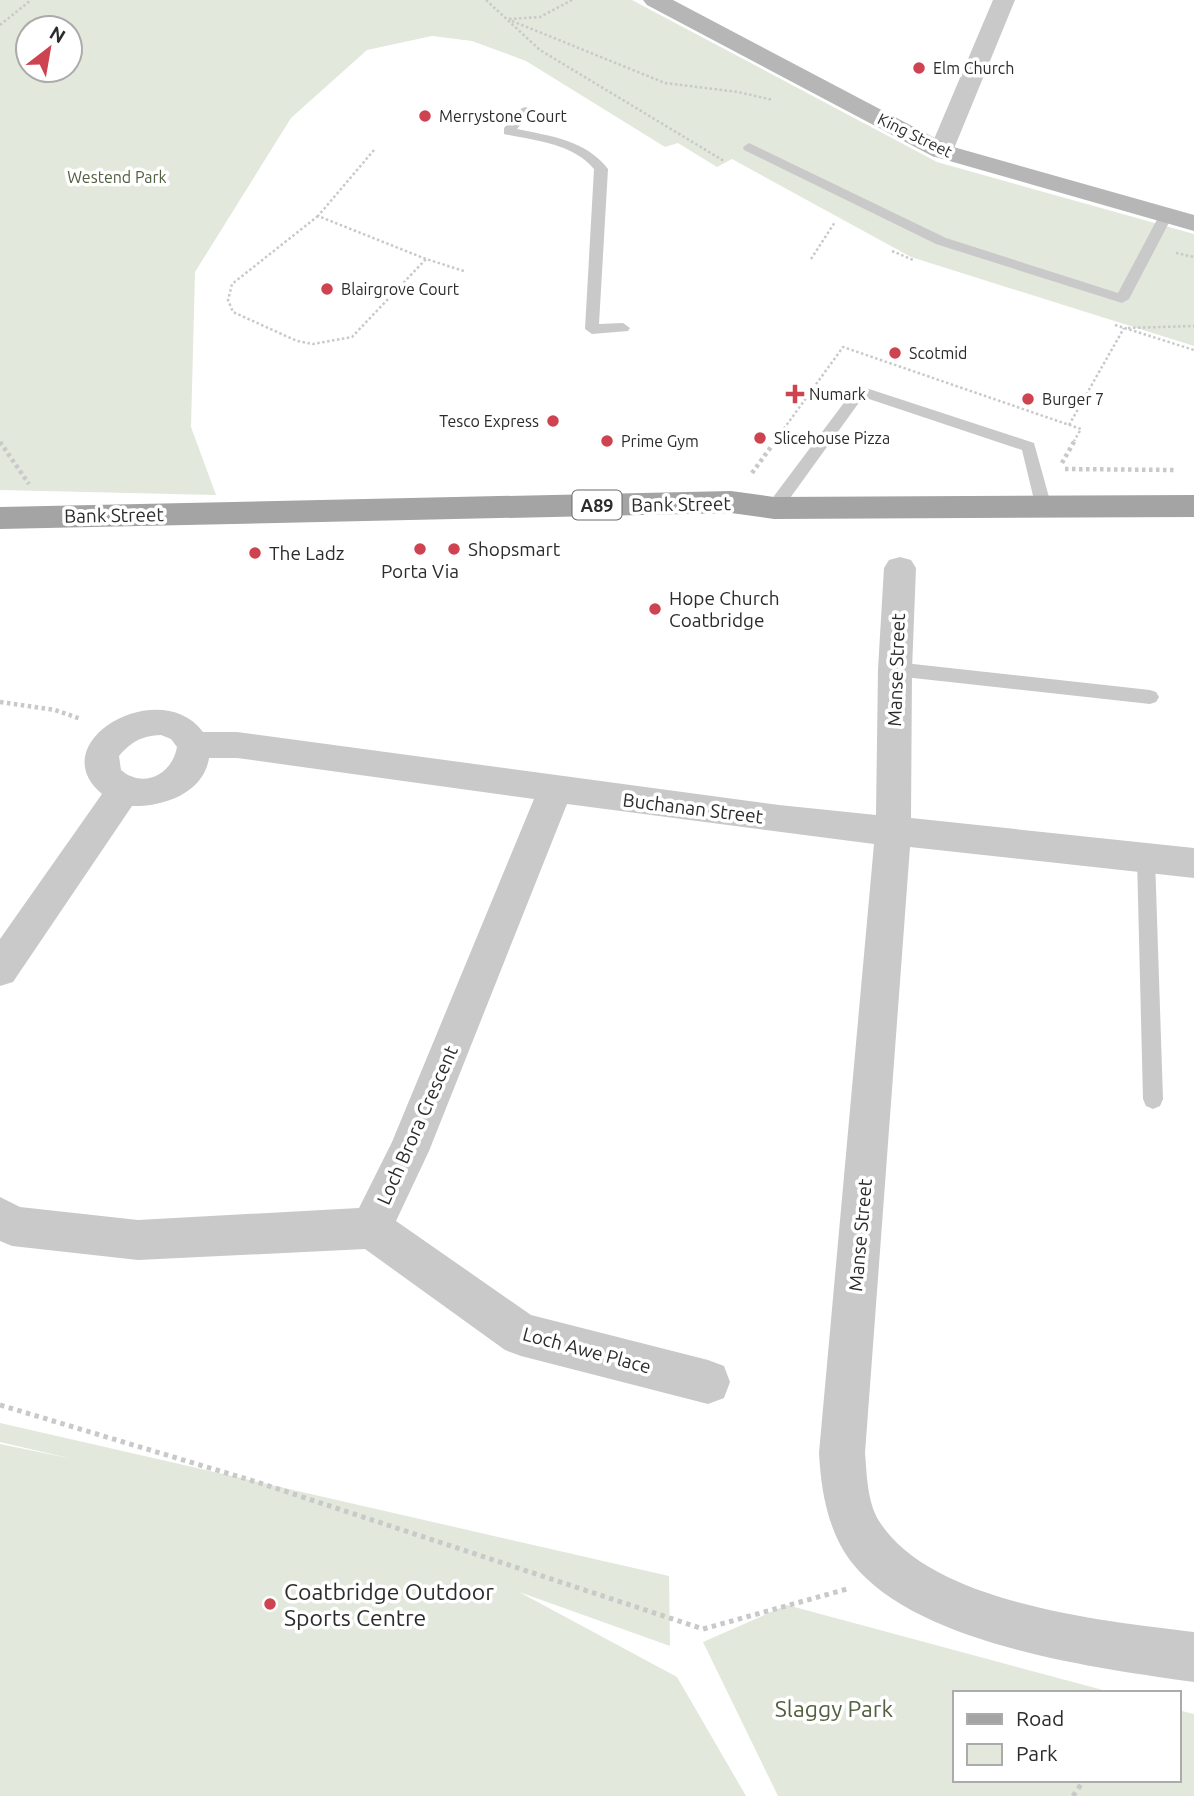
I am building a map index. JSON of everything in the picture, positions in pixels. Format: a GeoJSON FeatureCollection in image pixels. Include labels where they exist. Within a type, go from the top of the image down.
{"type":"FeatureCollection","features":[{"type":"Feature","properties":{"kind":"main road","name":"Bank Street"},"geometry":{"type":"LineString","coordinates":[[0,518],[731,502],[774,508],[1194,506]]}},
{"type":"Feature","properties":{"kind":"street","name":"King Street"},"geometry":{"type":"LineString","coordinates":[[655,0],[941,151],[1194,223]]}},
{"type":"Feature","properties":{"kind":"street"},"geometry":{"type":"LineString","coordinates":[[941,151],[1004,0]]}},
{"type":"Feature","properties":{"kind":"street","name":"Manse Street"},"geometry":{"type":"LineString","coordinates":[[900,568],[892,831],[842,1453],[845,1495],[855,1522],[870,1548],[898,1575],[937,1597],[1028,1627],[1110,1646],[1194,1657]]}},
{"type":"Feature","properties":{"kind":"street"},"geometry":{"type":"LineString","coordinates":[[164,722],[183,730],[194,744],[191,765],[175,783],[150,793],[123,792],[104,776],[102,753],[119,732],[141,723],[164,722]]}},
{"type":"Feature","properties":{"kind":"street","name":"Buchanan Street"},"geometry":{"type":"LineString","coordinates":[[194,744],[237,745],[779,819],[1194,863]]}},
{"type":"Feature","properties":{"kind":"street","name":"Loch Brora Crescent"},"geometry":{"type":"LineString","coordinates":[[0,1217],[12,1226],[138,1240],[371,1228],[414,1139],[555,790]]}},
{"type":"Feature","properties":{"kind":"street"},"geometry":{"type":"LineString","coordinates":[[0,970],[123,792]]}},
{"type":"Feature","properties":{"kind":"street","name":"Loch Awe Place"},"geometry":{"type":"LineString","coordinates":[[371,1228],[520,1334],[708,1382]]}},
{"type":"Feature","properties":{"kind":"lane"},"geometry":{"type":"LineString","coordinates":[[526,111],[508,131],[581,151],[596,161],[601,169],[592,329],[623,328]]}},
{"type":"Feature","properties":{"kind":"lane"},"geometry":{"type":"LineString","coordinates":[[749,148],[941,241],[1122,299],[1166,215]]}},
{"type":"Feature","properties":{"kind":"lane"},"geometry":{"type":"LineString","coordinates":[[774,508],[860,391],[1029,447],[1044,508]]}},
{"type":"Feature","properties":{"kind":"lane"},"geometry":{"type":"LineString","coordinates":[[895,669],[1150,697]]}},
{"type":"Feature","properties":{"kind":"lane"},"geometry":{"type":"LineString","coordinates":[[1146,858],[1153,1099]]}},
{"type":"Feature","properties":{"kind":"path"},"geometry":{"type":"LineString","coordinates":[[0,24],[31,0]]}},
{"type":"Feature","properties":{"kind":"path"},"geometry":{"type":"LineString","coordinates":[[486,0],[540,50],[703,149]]}},
{"type":"Feature","properties":{"kind":"path"},"geometry":{"type":"LineString","coordinates":[[508,19],[540,17],[572,0]]}},
{"type":"Feature","properties":{"kind":"path"},"geometry":{"type":"LineString","coordinates":[[374,150],[318,216],[232,284],[228,300],[233,312],[305,342],[327,343],[352,337],[426,259]]}},
{"type":"Feature","properties":{"kind":"path"},"geometry":{"type":"LineString","coordinates":[[318,216],[426,259],[464,271]]}},
{"type":"Feature","properties":{"kind":"path"},"geometry":{"type":"LineString","coordinates":[[811,258],[835,222]]}},
{"type":"Feature","properties":{"kind":"path"},"geometry":{"type":"LineString","coordinates":[[1124,328],[1194,326]]}},
{"type":"Feature","properties":{"kind":"path"},"geometry":{"type":"LineString","coordinates":[[1124,328],[1194,350]]}},
{"type":"Feature","properties":{"kind":"path"},"geometry":{"type":"LineString","coordinates":[[1069,425],[1124,328]]}},
{"type":"Feature","properties":{"kind":"path"},"geometry":{"type":"LineString","coordinates":[[0,442],[35,494]]}},
{"type":"Feature","properties":{"kind":"path"},"geometry":{"type":"LineString","coordinates":[[0,702],[55,710],[119,732]]}},
{"type":"Feature","properties":{"kind":"path"},"geometry":{"type":"LineString","coordinates":[[0,1405],[260,1483],[703,1629],[898,1575]]}},
{"type":"Feature","properties":{"kind":"green space","name":"Westend Park"},"geometry":{"type":"Polygon","coordinates":[[[0,0],[632,0],[937,162],[1194,234],[1194,346],[911,257],[732,159],[717,167],[678,143],[665,147],[526,61],[472,41],[432,36],[367,50],[291,118],[195,272],[191,427],[216,495],[0,490],[0,0]]]}},
{"type":"Feature","properties":{"kind":"green space","name":"Coatbridge Outdoor Sports Centre"},"geometry":{"type":"Polygon","coordinates":[[[0,1423],[669,1576],[670,1646],[519,1592],[677,1677],[746,1796],[0,1796],[0,1444],[73,1459],[0,1442],[0,1423]]]}},
{"type":"Feature","properties":{"kind":"green space","name":"Slaggy Park"},"geometry":{"type":"Polygon","coordinates":[[[787,1605],[1107,1691],[953,1691],[953,1782],[1180,1782],[1180,1710],[1194,1714],[1194,1796],[778,1796],[703,1642],[787,1605]]]}},
{"type":"Feature","properties":{"kind":"place","name":"Elm Church"},"geometry":{"type":"Point","coordinates":[919,68]}},
{"type":"Feature","properties":{"kind":"place","name":"Merrystone Court"},"geometry":{"type":"Point","coordinates":[425,116]}},
{"type":"Feature","properties":{"kind":"place","name":"Blairgrove Court"},"geometry":{"type":"Point","coordinates":[327,289]}},
{"type":"Feature","properties":{"kind":"place","name":"Scotmid"},"geometry":{"type":"Point","coordinates":[895,353]}},
{"type":"Feature","properties":{"kind":"place","name":"Numark"},"geometry":{"type":"Point","coordinates":[795,394]}},
{"type":"Feature","properties":{"kind":"place","name":"Burger 7"},"geometry":{"type":"Point","coordinates":[1028,399]}},
{"type":"Feature","properties":{"kind":"place","name":"Tesco Express"},"geometry":{"type":"Point","coordinates":[553,421]}},
{"type":"Feature","properties":{"kind":"place","name":"Slicehouse Pizza"},"geometry":{"type":"Point","coordinates":[760,438]}},
{"type":"Feature","properties":{"kind":"place","name":"Prime Gym"},"geometry":{"type":"Point","coordinates":[607,441]}},
{"type":"Feature","properties":{"kind":"place","name":"Porta Via"},"geometry":{"type":"Point","coordinates":[420,549]}},
{"type":"Feature","properties":{"kind":"place","name":"Shopsmart"},"geometry":{"type":"Point","coordinates":[454,549]}},
{"type":"Feature","properties":{"kind":"place","name":"The Ladz"},"geometry":{"type":"Point","coordinates":[255,553]}},
{"type":"Feature","properties":{"kind":"place","name":"Hope Church Coatbridge"},"geometry":{"type":"Point","coordinates":[655,609]}},
{"type":"Feature","properties":{"kind":"place","name":"Coatbridge Outdoor Sports Centre"},"geometry":{"type":"Point","coordinates":[270,1604]}}]}
